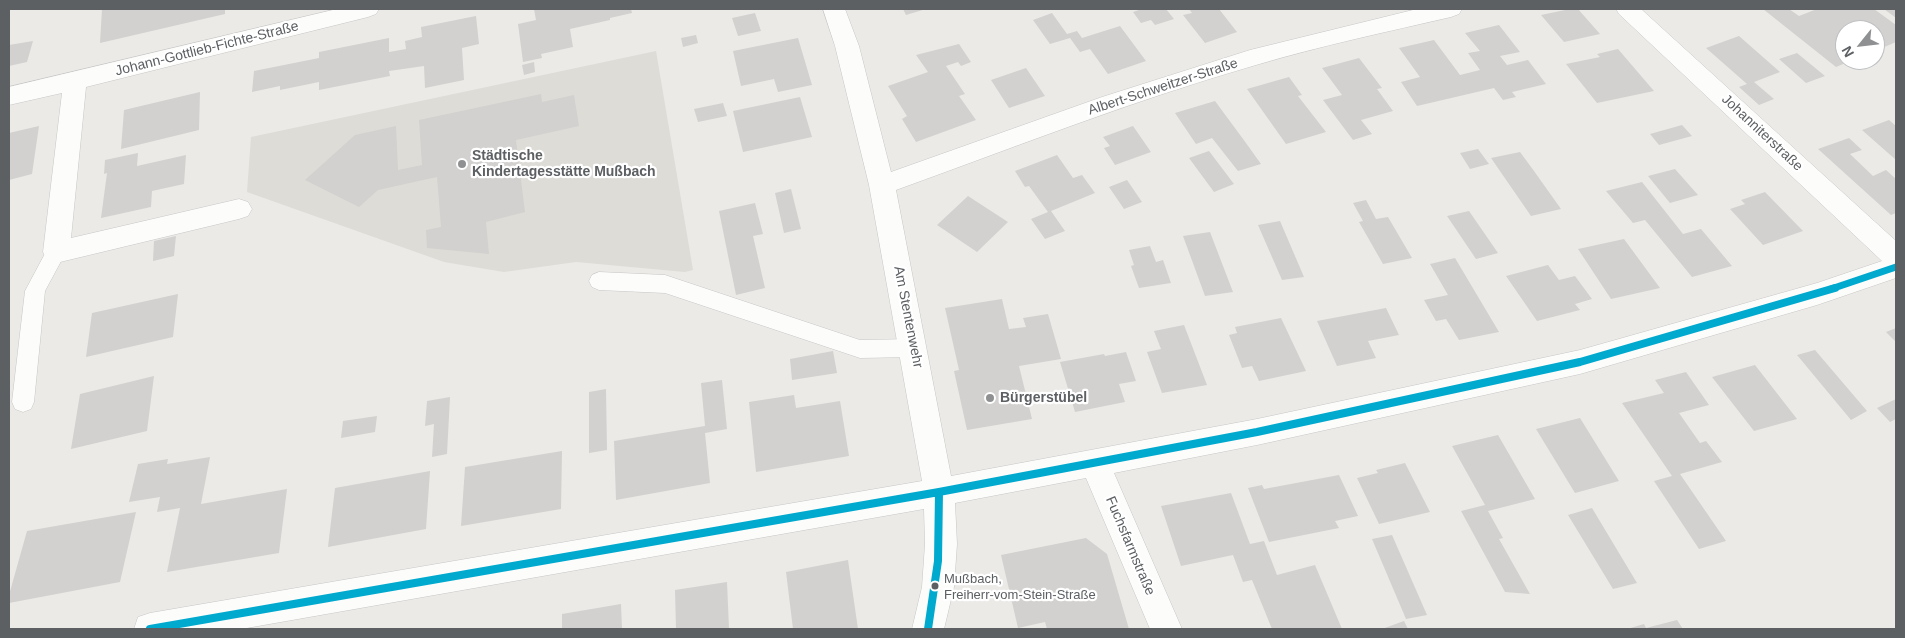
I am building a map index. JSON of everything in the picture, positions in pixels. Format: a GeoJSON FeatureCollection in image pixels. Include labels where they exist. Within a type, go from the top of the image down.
{"type":"FeatureCollection","features":[{"type":"Feature","properties":{"kind":"street","name":"Johann-Gottlieb-Fichte-Straße"},"geometry":{"type":"LineString","coordinates":[[9,96],[368,9]]}},
{"type":"Feature","properties":{"kind":"street","name":"Am Stentenwehr"},"geometry":{"type":"LineString","coordinates":[[834,9],[847,46],[882,185],[914,348],[939,492],[941,544],[938,587],[928,629]]}},
{"type":"Feature","properties":{"kind":"street","name":"Albert-Schweitzer-Straße"},"geometry":{"type":"LineString","coordinates":[[882,185],[1043,126],[1250,58],[1340,34],[1451,9]]}},
{"type":"Feature","properties":{"kind":"street","name":"Johanniterstraße"},"geometry":{"type":"LineString","coordinates":[[1627,9],[1896,257]]}},
{"type":"Feature","properties":{"kind":"street"},"geometry":{"type":"LineString","coordinates":[[75,81],[56,252],[239,209]]}},
{"type":"Feature","properties":{"kind":"street"},"geometry":{"type":"LineString","coordinates":[[150,629],[278,618],[1257,432],[1580,362],[1808,297],[1896,267]]}},
{"type":"Feature","properties":{"kind":"street","name":"Fuchsfarmstraße"},"geometry":{"type":"LineString","coordinates":[[1095,463],[1166,629]]}},
{"type":"Feature","properties":{"kind":"lane"},"geometry":{"type":"LineString","coordinates":[[23,402],[35,291],[56,252]]}},
{"type":"Feature","properties":{"kind":"lane"},"geometry":{"type":"LineString","coordinates":[[599,281],[665,284],[860,349],[914,348]]}},
{"type":"Feature","properties":{"kind":"shaded area","name":"Städtische Kindertagesstätte Mußbach"},"geometry":{"type":"Polygon","coordinates":[[[656,51],[693,270],[685,272],[576,262],[504,272],[444,262],[247,192],[251,137],[656,51]]]}},
{"type":"Feature","properties":{"kind":"building"},"geometry":{"type":"Polygon","coordinates":[[[102,9],[225,9],[225,14],[100,43],[102,9]]]}},
{"type":"Feature","properties":{"kind":"building"},"geometry":{"type":"Polygon","coordinates":[[[534,9],[631,9],[632,13],[570,29],[573,47],[541,54],[542,58],[523,62],[518,24],[536,20],[534,9]]]}},
{"type":"Feature","properties":{"kind":"building"},"geometry":{"type":"Polygon","coordinates":[[[903,9],[926,9],[906,15],[903,9]]]}},
{"type":"Feature","properties":{"kind":"building"},"geometry":{"type":"Polygon","coordinates":[[[1142,9],[1166,9],[1174,19],[1155,25],[1151,20],[1141,23],[1133,12],[1142,9]]]}},
{"type":"Feature","properties":{"kind":"building"},"geometry":{"type":"Polygon","coordinates":[[[1189,9],[1219,9],[1237,32],[1205,43],[1183,15],[1192,13],[1189,9]]]}},
{"type":"Feature","properties":{"kind":"building"},"geometry":{"type":"Polygon","coordinates":[[[1578,9],[1600,34],[1564,42],[1541,15],[1578,9]]]}},
{"type":"Feature","properties":{"kind":"building"},"geometry":{"type":"Polygon","coordinates":[[[1763,9],[1789,9],[1799,16],[1817,9],[1874,9],[1896,25],[1896,42],[1885,47],[1885,20],[1835,20],[1835,66],[1763,9]]]}},
{"type":"Feature","properties":{"kind":"building"},"geometry":{"type":"Polygon","coordinates":[[[1884,9],[1896,9],[1896,18],[1884,9]]]}},
{"type":"Feature","properties":{"kind":"building"},"geometry":{"type":"Polygon","coordinates":[[[755,13],[761,31],[738,36],[732,18],[755,13]]]}},
{"type":"Feature","properties":{"kind":"building"},"geometry":{"type":"Polygon","coordinates":[[[1052,13],[1067,34],[1077,31],[1082,38],[1120,26],[1146,61],[1108,74],[1090,49],[1080,52],[1070,38],[1050,44],[1033,20],[1052,13]]]}},
{"type":"Feature","properties":{"kind":"building"},"geometry":{"type":"Polygon","coordinates":[[[476,16],[479,44],[462,48],[464,80],[425,88],[424,66],[389,71],[390,76],[319,90],[319,82],[280,90],[280,86],[252,92],[254,71],[319,58],[319,52],[389,38],[389,52],[406,49],[405,41],[422,37],[421,27],[476,16]]]}},
{"type":"Feature","properties":{"kind":"building"},"geometry":{"type":"Polygon","coordinates":[[[1499,25],[1520,52],[1500,56],[1507,65],[1528,60],[1546,84],[1512,92],[1516,97],[1503,100],[1494,88],[1417,106],[1401,82],[1420,77],[1399,48],[1434,40],[1460,75],[1480,70],[1468,53],[1480,51],[1465,33],[1499,25]]]}},
{"type":"Feature","properties":{"kind":"building"},"geometry":{"type":"Polygon","coordinates":[[[696,35],[698,43],[683,47],[681,38],[696,35]]]}},
{"type":"Feature","properties":{"kind":"building"},"geometry":{"type":"Polygon","coordinates":[[[1739,36],[1780,72],[1754,82],[1774,99],[1759,105],[1739,87],[1747,84],[1706,48],[1739,36]]]}},
{"type":"Feature","properties":{"kind":"building"},"geometry":{"type":"Polygon","coordinates":[[[798,38],[812,85],[778,92],[774,79],[741,86],[733,51],[798,38]]]}},
{"type":"Feature","properties":{"kind":"building"},"geometry":{"type":"Polygon","coordinates":[[[33,41],[27,62],[9,66],[9,45],[33,41]]]}},
{"type":"Feature","properties":{"kind":"building"},"geometry":{"type":"Polygon","coordinates":[[[959,44],[971,62],[961,66],[958,62],[946,66],[965,94],[959,96],[976,120],[916,142],[902,119],[907,116],[888,86],[928,72],[916,55],[959,44]]]}},
{"type":"Feature","properties":{"kind":"building"},"geometry":{"type":"Polygon","coordinates":[[[1618,49],[1654,91],[1597,103],[1566,64],[1600,57],[1597,54],[1618,49]]]}},
{"type":"Feature","properties":{"kind":"building"},"geometry":{"type":"Polygon","coordinates":[[[1797,53],[1825,76],[1806,83],[1779,59],[1797,53]]]}},
{"type":"Feature","properties":{"kind":"building"},"geometry":{"type":"Polygon","coordinates":[[[1359,58],[1382,88],[1377,89],[1393,111],[1361,120],[1372,134],[1353,140],[1323,100],[1342,95],[1322,68],[1359,58]]]}},
{"type":"Feature","properties":{"kind":"building"},"geometry":{"type":"Polygon","coordinates":[[[534,62],[535,72],[524,75],[522,65],[534,62]]]}},
{"type":"Feature","properties":{"kind":"building"},"geometry":{"type":"Polygon","coordinates":[[[1026,68],[1045,96],[1009,108],[991,80],[1026,68]]]}},
{"type":"Feature","properties":{"kind":"building"},"geometry":{"type":"Polygon","coordinates":[[[1289,77],[1302,95],[1298,96],[1326,132],[1286,144],[1247,89],[1289,77]]]}},
{"type":"Feature","properties":{"kind":"building"},"geometry":{"type":"Polygon","coordinates":[[[200,92],[199,130],[121,149],[124,110],[200,92]]]}},
{"type":"Feature","properties":{"kind":"building"},"geometry":{"type":"Polygon","coordinates":[[[541,94],[542,102],[574,95],[579,126],[516,140],[525,212],[486,222],[489,254],[427,248],[426,230],[441,227],[437,177],[378,190],[359,207],[305,180],[355,135],[396,126],[398,170],[422,165],[419,120],[541,94]]]}},
{"type":"Feature","properties":{"kind":"building"},"geometry":{"type":"Polygon","coordinates":[[[800,97],[812,137],[743,152],[733,111],[800,97]]]}},
{"type":"Feature","properties":{"kind":"building"},"geometry":{"type":"Polygon","coordinates":[[[1215,101],[1261,164],[1238,171],[1212,138],[1196,144],[1175,113],[1215,101]]]}},
{"type":"Feature","properties":{"kind":"building"},"geometry":{"type":"Polygon","coordinates":[[[723,103],[727,116],[698,122],[694,109],[723,103]]]}},
{"type":"Feature","properties":{"kind":"building"},"geometry":{"type":"Polygon","coordinates":[[[1889,120],[1896,126],[1896,160],[1862,130],[1889,120]]]}},
{"type":"Feature","properties":{"kind":"building"},"geometry":{"type":"Polygon","coordinates":[[[1682,125],[1692,136],[1659,145],[1650,134],[1682,125]]]}},
{"type":"Feature","properties":{"kind":"building"},"geometry":{"type":"Polygon","coordinates":[[[39,126],[32,174],[9,180],[9,133],[39,126]]]}},
{"type":"Feature","properties":{"kind":"building"},"geometry":{"type":"Polygon","coordinates":[[[1133,126],[1151,152],[1115,165],[1104,148],[1110,146],[1103,137],[1133,126]]]}},
{"type":"Feature","properties":{"kind":"building"},"geometry":{"type":"Polygon","coordinates":[[[1849,138],[1862,150],[1850,154],[1873,176],[1886,170],[1896,179],[1896,213],[1891,215],[1818,149],[1849,138]]]}},
{"type":"Feature","properties":{"kind":"building"},"geometry":{"type":"Polygon","coordinates":[[[1478,149],[1489,164],[1470,169],[1460,153],[1478,149]]]}},
{"type":"Feature","properties":{"kind":"building"},"geometry":{"type":"Polygon","coordinates":[[[1209,151],[1234,184],[1214,192],[1189,158],[1209,151]]]}},
{"type":"Feature","properties":{"kind":"building"},"geometry":{"type":"Polygon","coordinates":[[[1520,152],[1561,209],[1531,216],[1491,158],[1520,152]]]}},
{"type":"Feature","properties":{"kind":"building"},"geometry":{"type":"Polygon","coordinates":[[[138,153],[137,166],[186,155],[184,184],[152,191],[151,207],[101,218],[107,173],[104,174],[105,160],[138,153]]]}},
{"type":"Feature","properties":{"kind":"building"},"geometry":{"type":"Polygon","coordinates":[[[1057,155],[1073,178],[1082,175],[1095,193],[1051,211],[1065,231],[1045,239],[1031,219],[1048,212],[1029,186],[1025,187],[1015,171],[1057,155]]]}},
{"type":"Feature","properties":{"kind":"building"},"geometry":{"type":"Polygon","coordinates":[[[1675,169],[1698,195],[1670,203],[1648,176],[1675,169]]]}},
{"type":"Feature","properties":{"kind":"building"},"geometry":{"type":"Polygon","coordinates":[[[1127,180],[1142,202],[1124,209],[1109,187],[1127,180]]]}},
{"type":"Feature","properties":{"kind":"building"},"geometry":{"type":"Polygon","coordinates":[[[1642,182],[1683,234],[1701,229],[1732,266],[1692,277],[1645,220],[1633,223],[1606,191],[1642,182]]]}},
{"type":"Feature","properties":{"kind":"building"},"geometry":{"type":"Polygon","coordinates":[[[791,189],[801,229],[784,233],[775,193],[791,189]]]}},
{"type":"Feature","properties":{"kind":"building"},"geometry":{"type":"Polygon","coordinates":[[[1765,192],[1803,231],[1763,245],[1730,209],[1745,204],[1741,200],[1765,192]]]}},
{"type":"Feature","properties":{"kind":"building"},"geometry":{"type":"Polygon","coordinates":[[[968,196],[1008,222],[977,252],[937,225],[968,196]]]}},
{"type":"Feature","properties":{"kind":"building"},"geometry":{"type":"Polygon","coordinates":[[[1366,200],[1376,219],[1388,217],[1412,258],[1383,264],[1359,222],[1363,221],[1353,203],[1366,200]]]}},
{"type":"Feature","properties":{"kind":"building"},"geometry":{"type":"Polygon","coordinates":[[[755,203],[763,234],[753,236],[765,288],[736,295],[719,211],[755,203]]]}},
{"type":"Feature","properties":{"kind":"building"},"geometry":{"type":"Polygon","coordinates":[[[1469,211],[1498,253],[1476,259],[1447,216],[1469,211]]]}},
{"type":"Feature","properties":{"kind":"building"},"geometry":{"type":"Polygon","coordinates":[[[1280,221],[1304,277],[1282,280],[1258,225],[1280,221]]]}},
{"type":"Feature","properties":{"kind":"building"},"geometry":{"type":"Polygon","coordinates":[[[1210,232],[1233,292],[1205,296],[1183,236],[1210,232]]]}},
{"type":"Feature","properties":{"kind":"building"},"geometry":{"type":"Polygon","coordinates":[[[176,236],[174,256],[153,261],[154,241],[176,236]]]}},
{"type":"Feature","properties":{"kind":"building"},"geometry":{"type":"Polygon","coordinates":[[[1624,239],[1660,288],[1611,299],[1578,249],[1624,239]]]}},
{"type":"Feature","properties":{"kind":"building"},"geometry":{"type":"Polygon","coordinates":[[[1150,246],[1156,262],[1163,260],[1171,283],[1139,288],[1131,266],[1134,265],[1129,250],[1150,246]]]}},
{"type":"Feature","properties":{"kind":"building"},"geometry":{"type":"Polygon","coordinates":[[[1455,258],[1499,332],[1459,340],[1446,319],[1436,321],[1424,300],[1448,295],[1430,264],[1455,258]]]}},
{"type":"Feature","properties":{"kind":"building"},"geometry":{"type":"Polygon","coordinates":[[[1548,265],[1559,280],[1575,276],[1592,299],[1575,304],[1580,310],[1537,321],[1506,276],[1548,265]]]}},
{"type":"Feature","properties":{"kind":"building"},"geometry":{"type":"Polygon","coordinates":[[[178,294],[173,337],[86,357],[92,313],[178,294]]]}},
{"type":"Feature","properties":{"kind":"building"},"geometry":{"type":"Polygon","coordinates":[[[1002,299],[1009,329],[1026,327],[1023,318],[1048,314],[1061,359],[1019,366],[1032,419],[967,430],[954,371],[959,370],[945,308],[1002,299]]]}},
{"type":"Feature","properties":{"kind":"building"},"geometry":{"type":"Polygon","coordinates":[[[1386,308],[1399,335],[1368,341],[1376,358],[1337,366],[1317,321],[1386,308]]]}},
{"type":"Feature","properties":{"kind":"building"},"geometry":{"type":"Polygon","coordinates":[[[1281,318],[1306,371],[1259,381],[1252,366],[1242,368],[1229,335],[1237,333],[1235,327],[1281,318]]]}},
{"type":"Feature","properties":{"kind":"building"},"geometry":{"type":"Polygon","coordinates":[[[1184,325],[1207,385],[1162,393],[1147,352],[1161,349],[1154,331],[1184,325]]]}},
{"type":"Feature","properties":{"kind":"building"},"geometry":{"type":"Polygon","coordinates":[[[1896,328],[1896,342],[1886,332],[1896,328]]]}},
{"type":"Feature","properties":{"kind":"building"},"geometry":{"type":"Polygon","coordinates":[[[1815,350],[1867,411],[1851,420],[1797,355],[1815,350]]]}},
{"type":"Feature","properties":{"kind":"building"},"geometry":{"type":"Polygon","coordinates":[[[833,351],[837,373],[792,380],[790,359],[833,351]]]}},
{"type":"Feature","properties":{"kind":"building"},"geometry":{"type":"Polygon","coordinates":[[[1126,352],[1136,381],[1119,384],[1125,402],[1075,412],[1060,362],[1126,352]]]}},
{"type":"Feature","properties":{"kind":"building"},"geometry":{"type":"Polygon","coordinates":[[[1755,365],[1797,419],[1754,431],[1712,377],[1755,365]]]}},
{"type":"Feature","properties":{"kind":"building"},"geometry":{"type":"Polygon","coordinates":[[[1686,372],[1709,405],[1679,413],[1700,443],[1706,441],[1722,462],[1680,474],[1726,541],[1699,549],[1654,481],[1672,476],[1622,403],[1664,393],[1655,380],[1686,372]]]}},
{"type":"Feature","properties":{"kind":"building"},"geometry":{"type":"Polygon","coordinates":[[[154,376],[147,431],[71,449],[80,394],[154,376]]]}},
{"type":"Feature","properties":{"kind":"building"},"geometry":{"type":"Polygon","coordinates":[[[722,380],[727,429],[705,433],[710,483],[616,500],[614,441],[705,426],[701,383],[722,380]]]}},
{"type":"Feature","properties":{"kind":"building"},"geometry":{"type":"Polygon","coordinates":[[[606,389],[607,450],[589,453],[589,392],[606,389]]]}},
{"type":"Feature","properties":{"kind":"building"},"geometry":{"type":"Polygon","coordinates":[[[794,395],[796,408],[840,401],[849,456],[756,472],[749,402],[794,395]]]}},
{"type":"Feature","properties":{"kind":"building"},"geometry":{"type":"Polygon","coordinates":[[[450,397],[447,454],[432,457],[434,424],[425,426],[427,401],[450,397]]]}},
{"type":"Feature","properties":{"kind":"building"},"geometry":{"type":"Polygon","coordinates":[[[1896,399],[1896,419],[1890,422],[1877,408],[1896,399]]]}},
{"type":"Feature","properties":{"kind":"building"},"geometry":{"type":"Polygon","coordinates":[[[377,416],[375,432],[341,438],[343,421],[377,416]]]}},
{"type":"Feature","properties":{"kind":"building"},"geometry":{"type":"Polygon","coordinates":[[[1580,418],[1619,481],[1575,493],[1536,429],[1580,418]]]}},
{"type":"Feature","properties":{"kind":"building"},"geometry":{"type":"Polygon","coordinates":[[[1498,435],[1535,499],[1488,511],[1503,538],[1499,539],[1530,594],[1505,592],[1461,511],[1485,505],[1452,446],[1498,435]]]}},
{"type":"Feature","properties":{"kind":"building"},"geometry":{"type":"Polygon","coordinates":[[[562,451],[561,509],[461,526],[465,467],[562,451]]]}},
{"type":"Feature","properties":{"kind":"building"},"geometry":{"type":"Polygon","coordinates":[[[210,457],[201,504],[287,489],[279,553],[167,572],[180,508],[157,512],[160,497],[129,502],[138,464],[168,459],[167,464],[210,457]]]}},
{"type":"Feature","properties":{"kind":"building"},"geometry":{"type":"Polygon","coordinates":[[[1405,463],[1430,512],[1379,524],[1357,478],[1378,473],[1376,470],[1405,463]]]}},
{"type":"Feature","properties":{"kind":"building"},"geometry":{"type":"Polygon","coordinates":[[[430,471],[426,529],[328,547],[335,488],[430,471]]]}},
{"type":"Feature","properties":{"kind":"building"},"geometry":{"type":"Polygon","coordinates":[[[1339,475],[1358,516],[1335,521],[1339,528],[1269,542],[1248,488],[1262,485],[1264,489],[1339,475]]]}},
{"type":"Feature","properties":{"kind":"building"},"geometry":{"type":"Polygon","coordinates":[[[1231,493],[1250,544],[1264,541],[1277,575],[1315,565],[1342,629],[1272,629],[1252,580],[1243,582],[1233,555],[1181,566],[1161,506],[1231,493]]]}},
{"type":"Feature","properties":{"kind":"building"},"geometry":{"type":"Polygon","coordinates":[[[1592,508],[1637,583],[1613,589],[1568,515],[1592,508]]]}},
{"type":"Feature","properties":{"kind":"building"},"geometry":{"type":"Polygon","coordinates":[[[136,512],[120,582],[9,603],[9,595],[27,531],[136,512]]]}},
{"type":"Feature","properties":{"kind":"building"},"geometry":{"type":"Polygon","coordinates":[[[1392,535],[1427,615],[1406,619],[1372,539],[1392,535]]]}},
{"type":"Feature","properties":{"kind":"building"},"geometry":{"type":"Polygon","coordinates":[[[1086,538],[1107,554],[1129,629],[1047,629],[1045,622],[1018,628],[1001,555],[1086,538]]]}},
{"type":"Feature","properties":{"kind":"building"},"geometry":{"type":"Polygon","coordinates":[[[848,560],[858,629],[793,629],[786,572],[848,560]]]}},
{"type":"Feature","properties":{"kind":"building"},"geometry":{"type":"Polygon","coordinates":[[[727,582],[729,629],[676,629],[675,590],[727,582]]]}},
{"type":"Feature","properties":{"kind":"building"},"geometry":{"type":"Polygon","coordinates":[[[621,604],[622,629],[562,629],[562,614],[621,604]]]}},
{"type":"Feature","properties":{"kind":"building"},"geometry":{"type":"Polygon","coordinates":[[[1677,620],[1683,629],[1627,629],[1644,624],[1646,628],[1677,620]]]}},
{"type":"Feature","properties":{"kind":"building"},"geometry":{"type":"Polygon","coordinates":[[[1404,621],[1408,629],[1382,629],[1404,621]]]}},
{"type":"Feature","properties":{"kind":"transit line"},"geometry":{"type":"LineString","coordinates":[[150,629],[939,492],[1257,432],[1580,362],[1817,294],[1896,267]]}},
{"type":"Feature","properties":{"kind":"transit line"},"geometry":{"type":"LineString","coordinates":[[928,629],[938,561],[940,527],[939,492]]}},
{"type":"Feature","properties":{"kind":"place","name":"Städtische Kindertagesstätte Mußbach"},"geometry":{"type":"Point","coordinates":[462,164]}},
{"type":"Feature","properties":{"kind":"place","name":"Bürgerstübel"},"geometry":{"type":"Point","coordinates":[990,398]}},
{"type":"Feature","properties":{"kind":"place","name":"Mußbach, Freiherr-vom-Stein-Straße"},"geometry":{"type":"Point","coordinates":[935,586]}}]}
